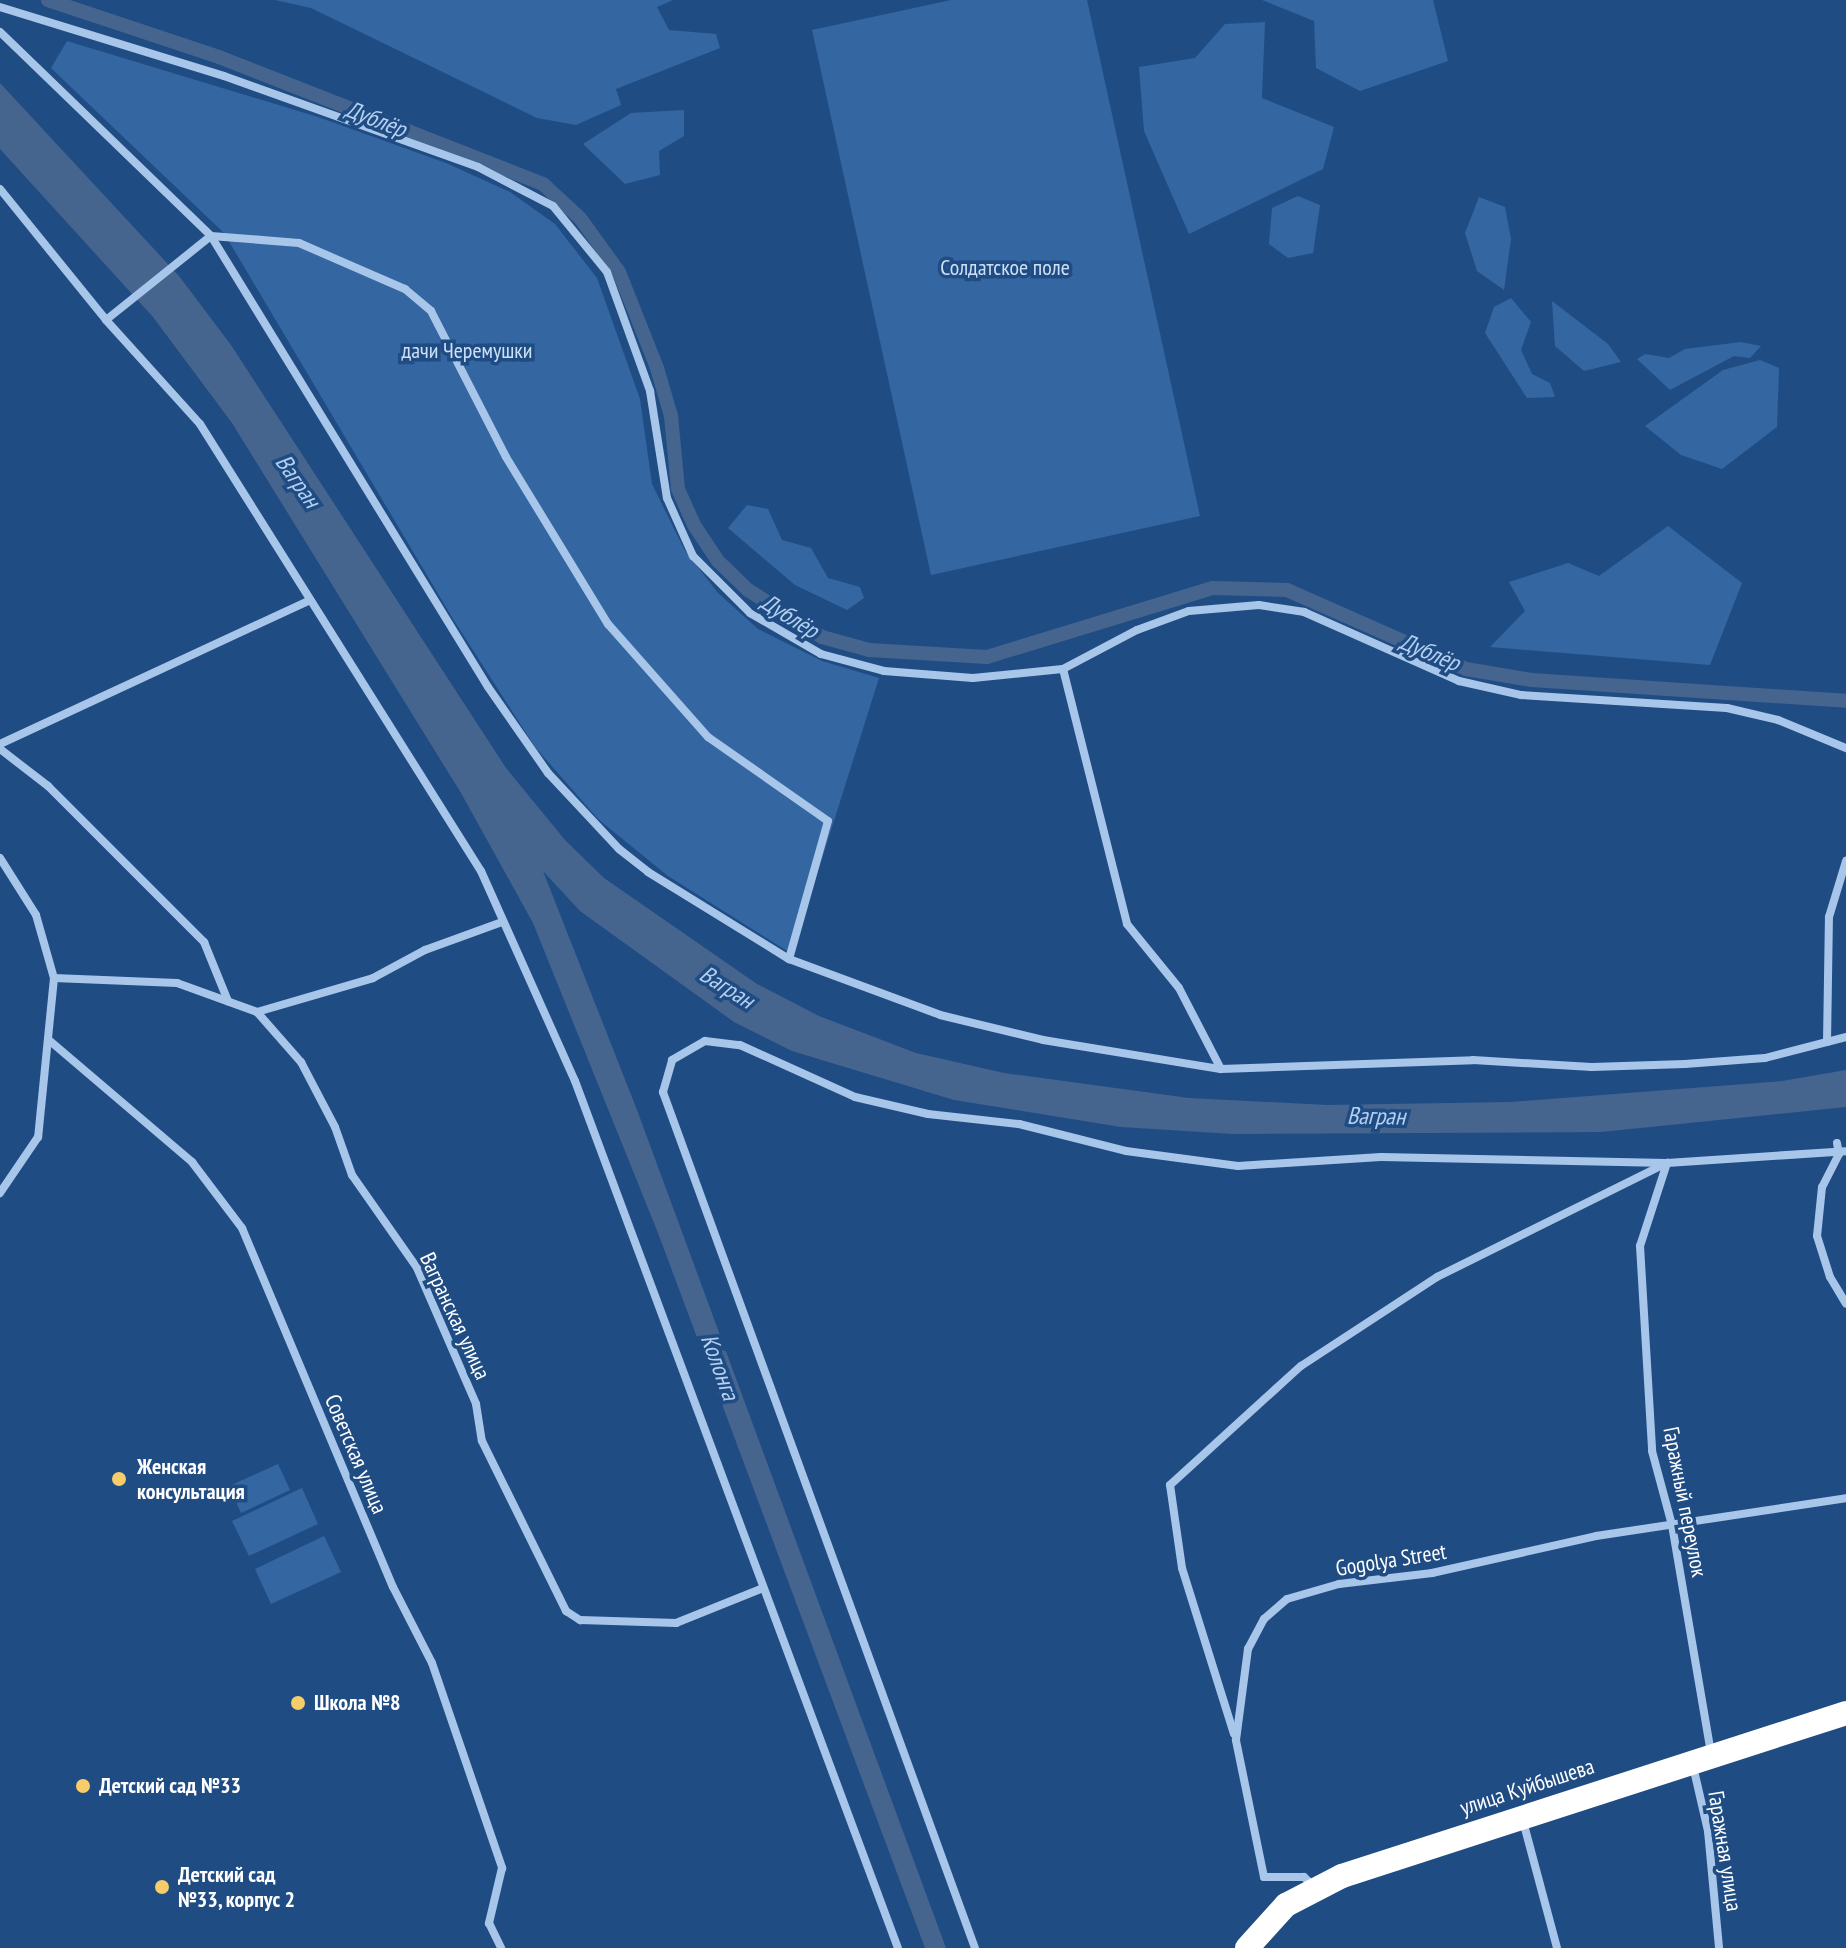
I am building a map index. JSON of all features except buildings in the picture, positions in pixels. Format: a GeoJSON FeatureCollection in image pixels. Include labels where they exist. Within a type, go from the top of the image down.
{"type":"FeatureCollection","features":[{"type":"Feature","properties":{"kind":"highway","name":"улица Куйбышева"},"geometry":{"type":"LineString","coordinates":[[1247,1948],[1265,1923],[1315,1887],[1846,1713]]}},
{"type":"Feature","properties":{"kind":"street"},"geometry":{"type":"LineString","coordinates":[[0,7],[224,76],[478,167],[553,206],[607,272],[650,391],[667,498],[693,556],[750,613],[821,654],[884,671],[973,678],[1063,669],[1137,630],[1189,611],[1259,605],[1304,612],[1459,681],[1521,695],[1727,708],[1778,720],[1846,748]]}},
{"type":"Feature","properties":{"kind":"street"},"geometry":{"type":"LineString","coordinates":[[0,32],[208,239],[488,687],[548,773],[619,849],[648,872],[789,959],[940,1015],[1043,1040],[1221,1069],[1473,1060],[1592,1067],[1685,1064],[1765,1058],[1846,1037]]}},
{"type":"Feature","properties":{"kind":"street"},"geometry":{"type":"LineString","coordinates":[[0,189],[106,320],[200,424],[481,871],[575,1081],[898,1948]]}},
{"type":"Feature","properties":{"kind":"street"},"geometry":{"type":"LineString","coordinates":[[106,320],[208,239],[299,243],[405,289],[431,311],[506,457],[608,624],[708,737],[828,821],[789,959]]}},
{"type":"Feature","properties":{"kind":"street"},"geometry":{"type":"LineString","coordinates":[[228,1001],[204,942],[48,786],[0,746],[310,600]]}},
{"type":"Feature","properties":{"kind":"street"},"geometry":{"type":"LineString","coordinates":[[1063,669],[1127,924],[1179,988],[1221,1069]]}},
{"type":"Feature","properties":{"kind":"street"},"geometry":{"type":"LineString","coordinates":[[0,858],[36,915],[54,978],[38,1137],[0,1193]]}},
{"type":"Feature","properties":{"kind":"street"},"geometry":{"type":"LineString","coordinates":[[1827,1042],[1829,917],[1846,861]]}},
{"type":"Feature","properties":{"kind":"street"},"geometry":{"type":"LineString","coordinates":[[54,978],[177,983],[257,1012],[373,978],[425,950],[502,922]]}},
{"type":"Feature","properties":{"kind":"street","name":"Вагранская улица"},"geometry":{"type":"LineString","coordinates":[[257,1012],[301,1062],[335,1127],[352,1175],[417,1268],[476,1404],[482,1441],[566,1611],[580,1620],[676,1623],[763,1588]]}},
{"type":"Feature","properties":{"kind":"street","name":"Советская улица"},"geometry":{"type":"LineString","coordinates":[[50,1041],[192,1162],[242,1228],[387,1573],[432,1663],[502,1868],[489,1923],[501,1948]]}},
{"type":"Feature","properties":{"kind":"street"},"geometry":{"type":"LineString","coordinates":[[975,1948],[663,1092],[672,1060],[705,1041],[740,1045],[855,1097],[928,1114],[1019,1124],[1126,1151],[1222,1165],[1381,1157],[1667,1163],[1842,1153]]}},
{"type":"Feature","properties":{"kind":"street"},"geometry":{"type":"LineString","coordinates":[[1837,1143],[1842,1153]]}},
{"type":"Feature","properties":{"kind":"street"},"geometry":{"type":"LineString","coordinates":[[1842,1153],[1822,1187],[1817,1236],[1830,1277],[1846,1304]]}},
{"type":"Feature","properties":{"kind":"street"},"geometry":{"type":"LineString","coordinates":[[1236,1740],[1182,1568],[1170,1485],[1301,1366],[1437,1277],[1667,1163]]}},
{"type":"Feature","properties":{"kind":"street","name":"Гаражный переулок"},"geometry":{"type":"LineString","coordinates":[[1667,1163],[1640,1246],[1652,1451],[1672,1525],[1701,1758]]}},
{"type":"Feature","properties":{"kind":"street","name":"Gogolya Street"},"geometry":{"type":"LineString","coordinates":[[1315,1887],[1304,1877],[1264,1877],[1236,1740],[1248,1649],[1264,1619],[1287,1599],[1339,1584],[1432,1573],[1672,1525],[1846,1498]]}},
{"type":"Feature","properties":{"kind":"street","name":"Гаражная улица"},"geometry":{"type":"LineString","coordinates":[[1701,1758],[1719,1948]]}},
{"type":"Feature","properties":{"kind":"street"},"geometry":{"type":"LineString","coordinates":[[1522,1817],[1557,1948]]}},
{"type":"Feature","properties":{"kind":"green space"},"geometry":{"type":"Polygon","coordinates":[[[275,0],[673,0],[657,7],[669,30],[716,34],[720,48],[616,89],[621,105],[576,125],[537,118],[311,8],[275,0]]]}},
{"type":"Feature","properties":{"kind":"green space","name":"Солдатское поле"},"geometry":{"type":"Polygon","coordinates":[[[951,0],[1087,0],[1200,516],[931,575],[812,30],[951,0]]]}},
{"type":"Feature","properties":{"kind":"green space"},"geometry":{"type":"Polygon","coordinates":[[[1262,0],[1433,0],[1448,61],[1360,91],[1316,68],[1314,21],[1262,0]]]}},
{"type":"Feature","properties":{"kind":"green space"},"geometry":{"type":"Polygon","coordinates":[[[1265,22],[1262,98],[1334,127],[1323,169],[1189,234],[1144,131],[1139,67],[1195,58],[1225,24],[1265,22]]]}},
{"type":"Feature","properties":{"kind":"green space","name":"дачи Черемушки"},"geometry":{"type":"Polygon","coordinates":[[[67,41],[318,117],[446,163],[510,192],[555,224],[597,278],[640,399],[652,484],[684,549],[718,593],[758,629],[822,661],[879,678],[792,954],[668,876],[598,819],[535,747],[453,619],[224,233],[51,68],[67,41]]]}},
{"type":"Feature","properties":{"kind":"green space"},"geometry":{"type":"Polygon","coordinates":[[[684,110],[684,136],[659,151],[660,175],[625,184],[583,144],[631,113],[684,110]]]}},
{"type":"Feature","properties":{"kind":"green space"},"geometry":{"type":"Polygon","coordinates":[[[1298,196],[1320,205],[1313,253],[1288,258],[1269,244],[1272,208],[1298,196]]]}},
{"type":"Feature","properties":{"kind":"green space"},"geometry":{"type":"Polygon","coordinates":[[[1479,197],[1505,207],[1511,239],[1504,290],[1477,271],[1465,233],[1479,197]]]}},
{"type":"Feature","properties":{"kind":"green space"},"geometry":{"type":"Polygon","coordinates":[[[1511,298],[1531,322],[1521,350],[1532,374],[1550,383],[1555,397],[1527,398],[1485,333],[1494,307],[1511,298]]]}},
{"type":"Feature","properties":{"kind":"green space"},"geometry":{"type":"Polygon","coordinates":[[[1552,301],[1608,344],[1621,362],[1584,371],[1555,346],[1552,301]]]}},
{"type":"Feature","properties":{"kind":"green space"},"geometry":{"type":"Polygon","coordinates":[[[1741,342],[1761,346],[1750,358],[1734,356],[1670,390],[1637,359],[1645,354],[1669,358],[1685,349],[1741,342]]]}},
{"type":"Feature","properties":{"kind":"green space"},"geometry":{"type":"Polygon","coordinates":[[[1760,360],[1779,368],[1777,427],[1722,469],[1681,455],[1645,426],[1723,370],[1760,360]]]}},
{"type":"Feature","properties":{"kind":"green space"},"geometry":{"type":"Polygon","coordinates":[[[747,505],[768,509],[782,540],[811,548],[828,578],[860,587],[864,598],[847,610],[795,585],[728,528],[747,505]]]}},
{"type":"Feature","properties":{"kind":"green space"},"geometry":{"type":"Polygon","coordinates":[[[1668,526],[1742,583],[1710,665],[1490,647],[1525,611],[1509,582],[1568,563],[1599,576],[1668,526]]]}},
{"type":"Feature","properties":{"kind":"green space"},"geometry":{"type":"Polygon","coordinates":[[[278,1464],[290,1490],[241,1513],[229,1486],[278,1464]]]}},
{"type":"Feature","properties":{"kind":"green space"},"geometry":{"type":"Polygon","coordinates":[[[302,1488],[318,1524],[249,1556],[232,1521],[302,1488]]]}},
{"type":"Feature","properties":{"kind":"green space"},"geometry":{"type":"Polygon","coordinates":[[[324,1536],[341,1572],[271,1604],[255,1569],[324,1536]]]}},
{"type":"Feature","properties":{"kind":"water"},"geometry":{"type":"Polygon","coordinates":[[[0,83],[179,276],[231,345],[506,768],[565,840],[604,878],[757,984],[819,1016],[916,1053],[1004,1073],[1189,1098],[1327,1105],[1510,1102],[1782,1081],[1846,1070],[1846,1107],[1601,1132],[1233,1134],[1121,1127],[954,1100],[792,1051],[734,1022],[580,911],[543,871],[637,1110],[946,1948],[925,1948],[658,1233],[533,923],[461,793],[232,423],[153,317],[0,149],[0,83]]]}},
{"type":"Feature","properties":{"kind":"waterway","name":"Дублёр"},"geometry":{"type":"LineString","coordinates":[[48,0],[219,57],[543,184],[580,218],[619,272],[657,368],[671,416],[678,489],[694,525],[718,561],[748,590],[822,637],[869,650],[987,657],[1212,588],[1287,590],[1466,669],[1532,680],[1846,701]]}},
{"type":"Feature","properties":{"kind":"place","name":"Женская консультация"},"geometry":{"type":"Point","coordinates":[119,1479]}},
{"type":"Feature","properties":{"kind":"place","name":"Школа №8"},"geometry":{"type":"Point","coordinates":[298,1703]}},
{"type":"Feature","properties":{"kind":"place","name":"Детский сад №33"},"geometry":{"type":"Point","coordinates":[83,1786]}},
{"type":"Feature","properties":{"kind":"place","name":"Детский сад №33, корпус 2"},"geometry":{"type":"Point","coordinates":[162,1887]}},
{"type":"Feature","properties":{"kind":"water label","name":"Вагран"},"geometry":{"type":"Point","coordinates":[298,481]}},
{"type":"Feature","properties":{"kind":"water label","name":"Вагран"},"geometry":{"type":"Point","coordinates":[727,987]}},
{"type":"Feature","properties":{"kind":"water label","name":"Вагран"},"geometry":{"type":"Point","coordinates":[1376,1116]}},
{"type":"Feature","properties":{"kind":"water label","name":"Колонга"},"geometry":{"type":"Point","coordinates":[720,1367]}}]}
